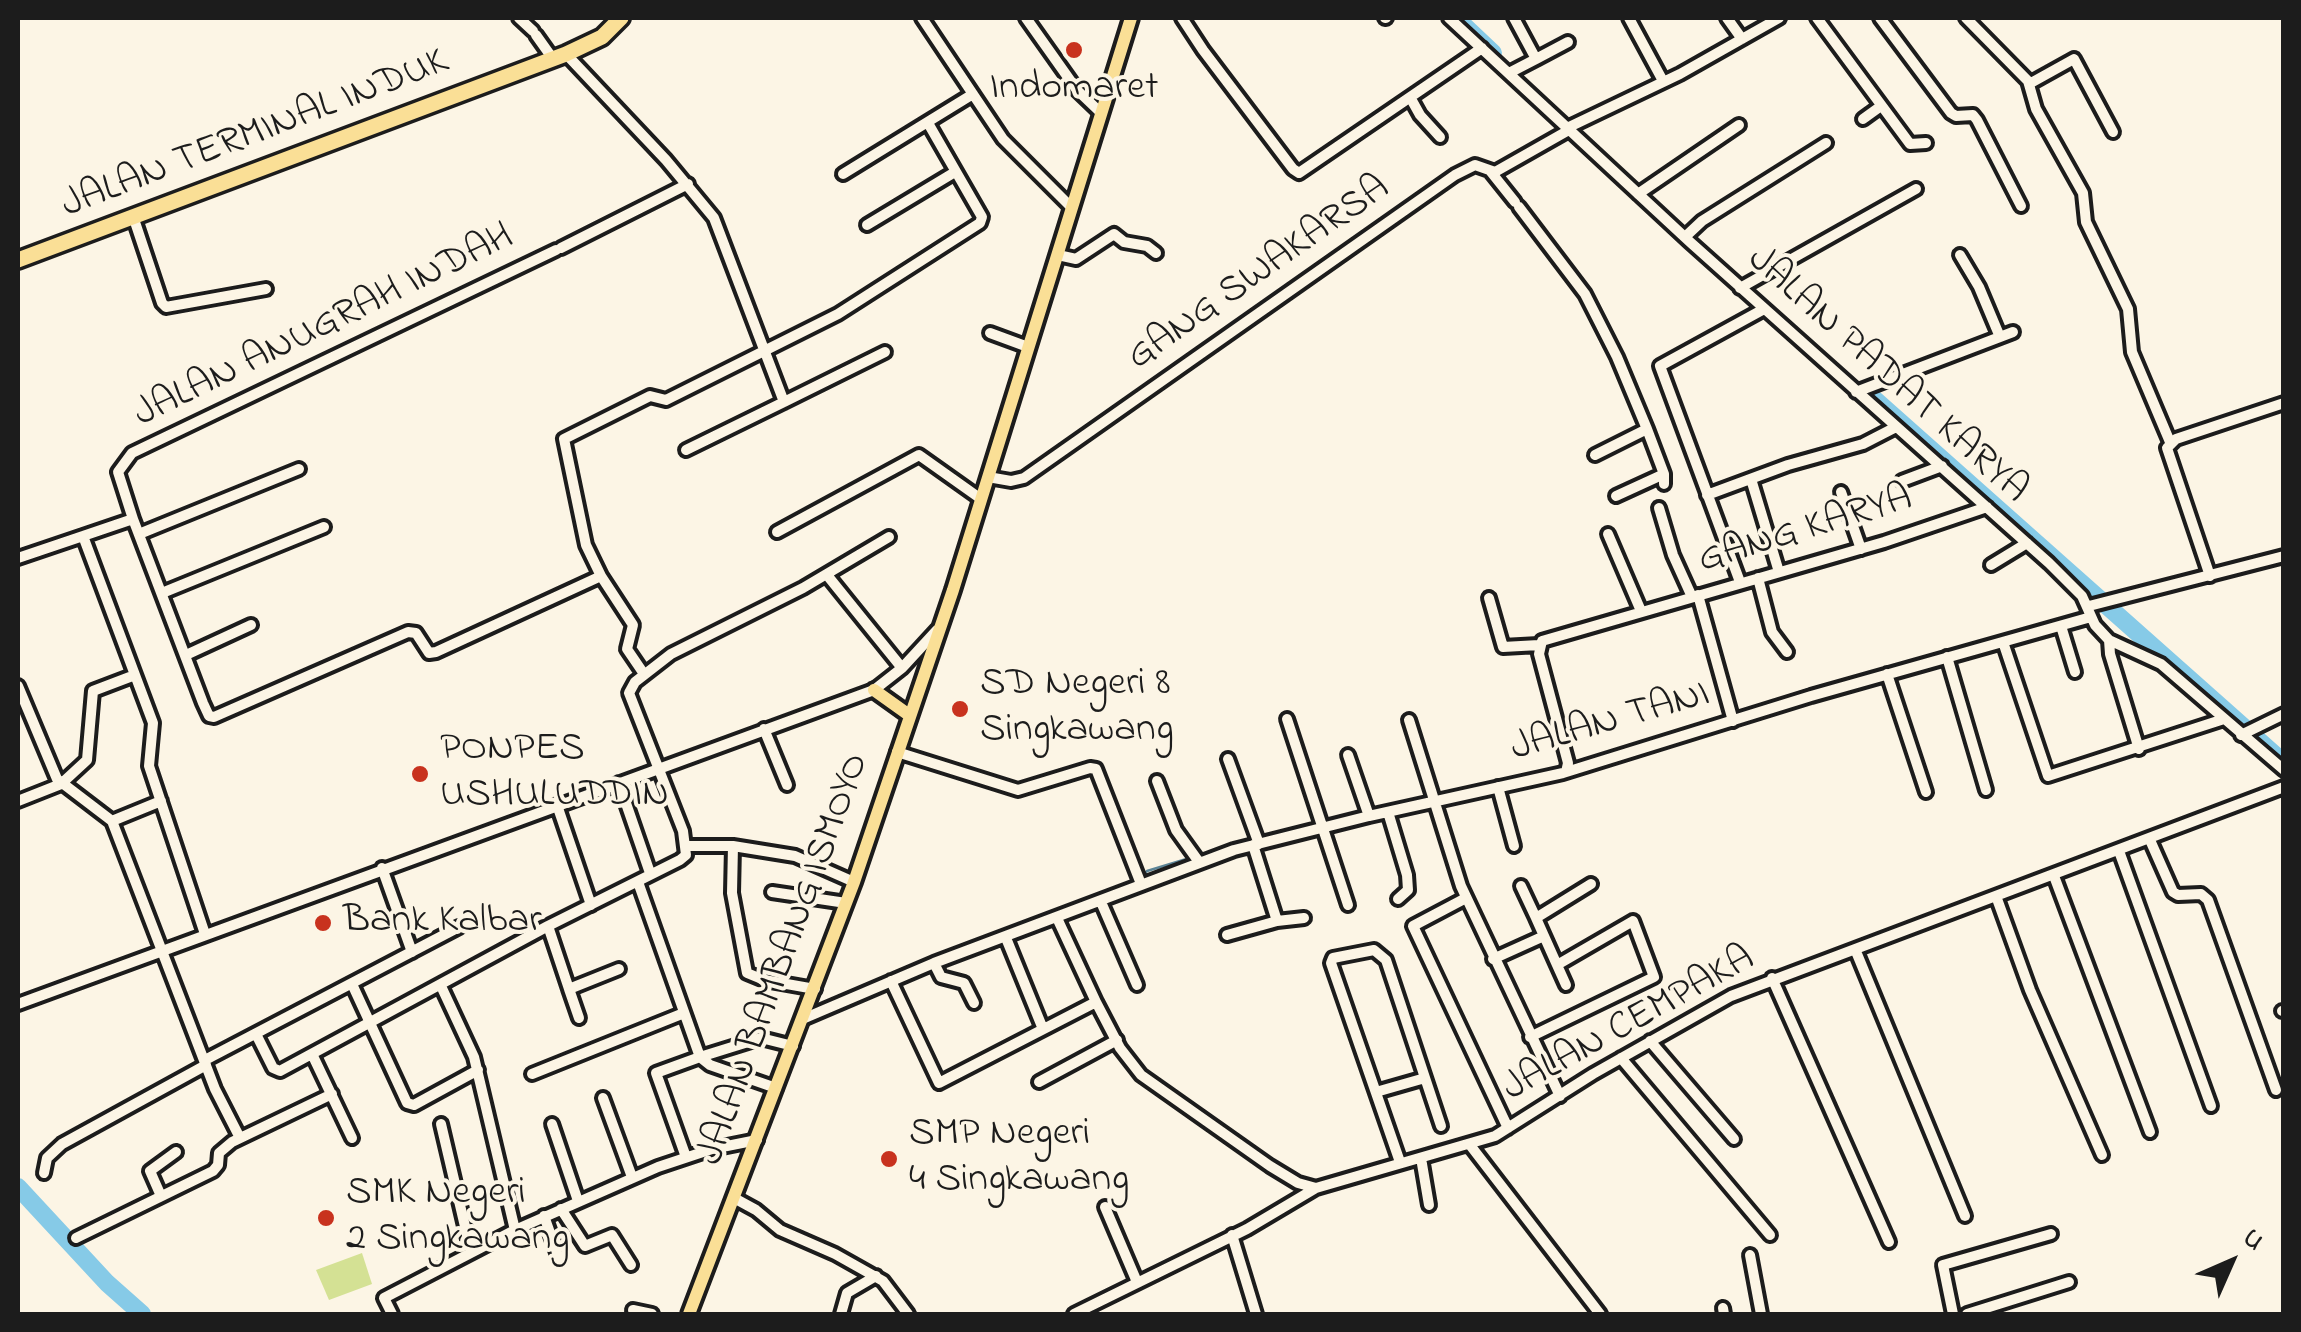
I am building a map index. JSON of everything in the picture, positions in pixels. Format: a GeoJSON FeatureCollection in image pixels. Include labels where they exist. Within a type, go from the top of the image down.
{"type":"FeatureCollection","features":[{"type":"Feature","properties":{"kind":"highway","name":"JALAN TERMINAL INDUK"},"geometry":{"type":"LineString","coordinates":[[18,260],[560,57],[602,36],[621,18]]}},
{"type":"Feature","properties":{"kind":"main road","name":"JALAN BAMBANG ISMOYO"},"geometry":{"type":"LineString","coordinates":[[689,1314],[740,1200],[776,1088],[809,1016],[982,499],[995,478],[1028,347],[1065,257],[1072,208],[1131,18]]}},
{"type":"Feature","properties":{"kind":"main road"},"geometry":{"type":"LineString","coordinates":[[874,690],[909,715]]}},
{"type":"Feature","properties":{"kind":"street"},"geometry":{"type":"LineString","coordinates":[[520,18],[688,184],[714,218],[784,402]]}},
{"type":"Feature","properties":{"kind":"street"},"geometry":{"type":"LineString","coordinates":[[922,18],[1016,155],[1072,208]]}},
{"type":"Feature","properties":{"kind":"street"},"geometry":{"type":"LineString","coordinates":[[1026,18],[1077,90],[1100,112]]}},
{"type":"Feature","properties":{"kind":"street"},"geometry":{"type":"LineString","coordinates":[[1182,18],[1293,169],[1303,172],[1482,48]]}},
{"type":"Feature","properties":{"kind":"street","name":"JALAN PADAT KARYA"},"geometry":{"type":"LineString","coordinates":[[1449,18],[1688,234],[1764,309],[2078,590],[2109,640],[2151,657],[2284,770]]}},
{"type":"Feature","properties":{"kind":"street"},"geometry":{"type":"LineString","coordinates":[[1514,18],[1536,60]]}},
{"type":"Feature","properties":{"kind":"street"},"geometry":{"type":"LineString","coordinates":[[1629,18],[1663,82]]}},
{"type":"Feature","properties":{"kind":"street"},"geometry":{"type":"LineString","coordinates":[[1727,18],[1742,40]]}},
{"type":"Feature","properties":{"kind":"street","name":"GANG SWAKARSA"},"geometry":{"type":"LineString","coordinates":[[995,478],[1017,480],[1032,473],[1456,175],[1475,165],[1491,172],[1779,18]]}},
{"type":"Feature","properties":{"kind":"street"},"geometry":{"type":"LineString","coordinates":[[1817,18],[1910,144],[1926,144]]}},
{"type":"Feature","properties":{"kind":"street"},"geometry":{"type":"LineString","coordinates":[[1880,18],[1951,113],[1973,115],[1977,120],[2020,206]]}},
{"type":"Feature","properties":{"kind":"street"},"geometry":{"type":"LineString","coordinates":[[1966,18],[2029,84],[2036,108],[2083,193],[2086,222],[2128,309],[2132,352],[2170,442],[2167,455],[2210,576]]}},
{"type":"Feature","properties":{"kind":"street"},"geometry":{"type":"LineString","coordinates":[[1512,72],[1568,42]]}},
{"type":"Feature","properties":{"kind":"street"},"geometry":{"type":"LineString","coordinates":[[2029,84],[2074,59],[2113,132]]}},
{"type":"Feature","properties":{"kind":"street"},"geometry":{"type":"LineString","coordinates":[[844,174],[973,94]]}},
{"type":"Feature","properties":{"kind":"street"},"geometry":{"type":"LineString","coordinates":[[1410,97],[1420,116],[1440,137]]}},
{"type":"Feature","properties":{"kind":"street"},"geometry":{"type":"LineString","coordinates":[[1864,119],[1881,106]]}},
{"type":"Feature","properties":{"kind":"street"},"geometry":{"type":"LineString","coordinates":[[644,674],[627,648],[633,625],[586,545],[564,438],[650,396],[666,400],[859,302],[980,224],[982,217],[928,123]]}},
{"type":"Feature","properties":{"kind":"street"},"geometry":{"type":"LineString","coordinates":[[1640,192],[1739,125]]}},
{"type":"Feature","properties":{"kind":"street"},"geometry":{"type":"LineString","coordinates":[[1688,234],[1826,143]]}},
{"type":"Feature","properties":{"kind":"street"},"geometry":{"type":"LineString","coordinates":[[867,225],[955,172]]}},
{"type":"Feature","properties":{"kind":"street"},"geometry":{"type":"LineString","coordinates":[[1491,172],[1585,294],[1647,429],[1664,479],[1616,496]]}},
{"type":"Feature","properties":{"kind":"street","name":"JALAN ANUGRAH INDAH"},"geometry":{"type":"LineString","coordinates":[[133,519],[118,472],[132,453],[688,184]]}},
{"type":"Feature","properties":{"kind":"street"},"geometry":{"type":"LineString","coordinates":[[1744,286],[1916,189]]}},
{"type":"Feature","properties":{"kind":"street"},"geometry":{"type":"LineString","coordinates":[[134,216],[166,307],[266,289]]}},
{"type":"Feature","properties":{"kind":"street"},"geometry":{"type":"LineString","coordinates":[[1065,257],[1114,234],[1124,242],[1147,246],[1156,253]]}},
{"type":"Feature","properties":{"kind":"street"},"geometry":{"type":"LineString","coordinates":[[1960,254],[2000,337]]}},
{"type":"Feature","properties":{"kind":"street"},"geometry":{"type":"LineString","coordinates":[[1740,582],[1660,366],[1764,309]]}},
{"type":"Feature","properties":{"kind":"street"},"geometry":{"type":"LineString","coordinates":[[1856,392],[2013,332]]}},
{"type":"Feature","properties":{"kind":"street"},"geometry":{"type":"LineString","coordinates":[[990,333],[1028,347]]}},
{"type":"Feature","properties":{"kind":"street"},"geometry":{"type":"LineString","coordinates":[[686,450],[885,352]]}},
{"type":"Feature","properties":{"kind":"street"},"geometry":{"type":"LineString","coordinates":[[2170,442],[2284,403]]}},
{"type":"Feature","properties":{"kind":"street"},"geometry":{"type":"LineString","coordinates":[[1706,495],[1826,453],[1864,444],[1896,426]]}},
{"type":"Feature","properties":{"kind":"street"},"geometry":{"type":"LineString","coordinates":[[1595,455],[1647,429]]}},
{"type":"Feature","properties":{"kind":"street"},"geometry":{"type":"LineString","coordinates":[[777,532],[919,454],[982,499]]}},
{"type":"Feature","properties":{"kind":"street"},"geometry":{"type":"LineString","coordinates":[[1902,482],[1942,466]]}},
{"type":"Feature","properties":{"kind":"street"},"geometry":{"type":"LineString","coordinates":[[139,534],[299,469]]}},
{"type":"Feature","properties":{"kind":"street"},"geometry":{"type":"LineString","coordinates":[[1751,479],[1780,572]]}},
{"type":"Feature","properties":{"kind":"street"},"geometry":{"type":"LineString","coordinates":[[1842,492],[1861,549]]}},
{"type":"Feature","properties":{"kind":"street","name":"GANG KARYA"},"geometry":{"type":"LineString","coordinates":[[1539,645],[1641,611],[1861,549],[1987,507]]}},
{"type":"Feature","properties":{"kind":"street"},"geometry":{"type":"LineString","coordinates":[[1659,508],[1673,555],[1695,596],[1732,715]]}},
{"type":"Feature","properties":{"kind":"street"},"geometry":{"type":"LineString","coordinates":[[18,558],[133,519],[210,717],[408,632],[416,633],[429,652],[436,652],[601,576]]}},
{"type":"Feature","properties":{"kind":"street"},"geometry":{"type":"LineString","coordinates":[[162,593],[324,528]]}},
{"type":"Feature","properties":{"kind":"street"},"geometry":{"type":"LineString","coordinates":[[1608,534],[1641,611]]}},
{"type":"Feature","properties":{"kind":"street"},"geometry":{"type":"LineString","coordinates":[[83,536],[153,723],[148,766],[205,934]]}},
{"type":"Feature","properties":{"kind":"street"},"geometry":{"type":"LineString","coordinates":[[256,1034],[278,1072],[370,1026],[548,926],[680,860],[686,855],[678,811],[629,693],[638,678],[672,654],[827,575],[888,537]]}},
{"type":"Feature","properties":{"kind":"street"},"geometry":{"type":"LineString","coordinates":[[1991,566],[2027,542]]}},
{"type":"Feature","properties":{"kind":"street","name":"JALAN TANI"},"geometry":{"type":"LineString","coordinates":[[809,1016],[891,981],[1059,924],[1141,881],[1322,823],[1388,812],[1432,798],[1498,787],[1567,768],[1732,715],[2060,626],[2108,601],[2284,556]]}},
{"type":"Feature","properties":{"kind":"street"},"geometry":{"type":"LineString","coordinates":[[827,575],[902,668]]}},
{"type":"Feature","properties":{"kind":"street"},"geometry":{"type":"LineString","coordinates":[[1758,578],[1772,632],[1787,652]]}},
{"type":"Feature","properties":{"kind":"street"},"geometry":{"type":"LineString","coordinates":[[1488,598],[1505,648],[1539,645],[1567,768]]}},
{"type":"Feature","properties":{"kind":"street"},"geometry":{"type":"LineString","coordinates":[[186,655],[251,625]]}},
{"type":"Feature","properties":{"kind":"street"},"geometry":{"type":"LineString","coordinates":[[18,1004],[874,690],[902,668],[941,626]]}},
{"type":"Feature","properties":{"kind":"street"},"geometry":{"type":"LineString","coordinates":[[2060,626],[2075,672]]}},
{"type":"Feature","properties":{"kind":"street"},"geometry":{"type":"LineString","coordinates":[[2109,640],[2138,748]]}},
{"type":"Feature","properties":{"kind":"street"},"geometry":{"type":"LineString","coordinates":[[2004,642],[2048,776],[2224,719]]}},
{"type":"Feature","properties":{"kind":"street"},"geometry":{"type":"LineString","coordinates":[[1947,657],[1986,790]]}},
{"type":"Feature","properties":{"kind":"street"},"geometry":{"type":"LineString","coordinates":[[1887,674],[1926,792]]}},
{"type":"Feature","properties":{"kind":"street"},"geometry":{"type":"LineString","coordinates":[[18,801],[61,784],[87,760],[93,691],[136,675]]}},
{"type":"Feature","properties":{"kind":"street"},"geometry":{"type":"LineString","coordinates":[[18,686],[44,754],[61,784],[112,820],[223,1109],[240,1138]]}},
{"type":"Feature","properties":{"kind":"street"},"geometry":{"type":"LineString","coordinates":[[2241,734],[2284,714]]}},
{"type":"Feature","properties":{"kind":"street"},"geometry":{"type":"LineString","coordinates":[[1287,719],[1348,905]]}},
{"type":"Feature","properties":{"kind":"street"},"geometry":{"type":"LineString","coordinates":[[1409,720],[1466,898],[1560,1096]]}},
{"type":"Feature","properties":{"kind":"street"},"geometry":{"type":"LineString","coordinates":[[764,729],[787,785]]}},
{"type":"Feature","properties":{"kind":"street"},"geometry":{"type":"LineString","coordinates":[[897,752],[1018,790],[1096,769],[1141,881]]}},
{"type":"Feature","properties":{"kind":"street"},"geometry":{"type":"LineString","coordinates":[[1348,755],[1368,813]]}},
{"type":"Feature","properties":{"kind":"street"},"geometry":{"type":"LineString","coordinates":[[1228,758],[1277,921]]}},
{"type":"Feature","properties":{"kind":"street"},"geometry":{"type":"LineString","coordinates":[[1156,781],[1176,830],[1200,862]]}},
{"type":"Feature","properties":{"kind":"street"},"geometry":{"type":"LineString","coordinates":[[619,783],[649,870]]}},
{"type":"Feature","properties":{"kind":"street"},"geometry":{"type":"LineString","coordinates":[[1498,787],[1514,846]]}},
{"type":"Feature","properties":{"kind":"street","name":"JALAN CEMPAKA"},"geometry":{"type":"LineString","coordinates":[[1074,1314],[1134,1278],[1232,1235],[1316,1188],[1470,1146],[1508,1128],[1720,1001],[1772,978],[2284,787]]}},
{"type":"Feature","properties":{"kind":"street"},"geometry":{"type":"LineString","coordinates":[[112,820],[161,801]]}},
{"type":"Feature","properties":{"kind":"street"},"geometry":{"type":"LineString","coordinates":[[557,805],[591,905]]}},
{"type":"Feature","properties":{"kind":"street"},"geometry":{"type":"LineString","coordinates":[[1388,812],[1407,875],[1408,890],[1398,899]]}},
{"type":"Feature","properties":{"kind":"street"},"geometry":{"type":"LineString","coordinates":[[2150,840],[2173,892],[2200,894],[2208,900],[2276,1090]]}},
{"type":"Feature","properties":{"kind":"street"},"geometry":{"type":"LineString","coordinates":[[685,846],[733,846],[806,858],[854,882]]}},
{"type":"Feature","properties":{"kind":"street"},"geometry":{"type":"LineString","coordinates":[[733,846],[732,893],[746,973],[815,989]]}},
{"type":"Feature","properties":{"kind":"street"},"geometry":{"type":"LineString","coordinates":[[2119,851],[2211,1106]]}},
{"type":"Feature","properties":{"kind":"street"},"geometry":{"type":"LineString","coordinates":[[382,868],[412,952]]}},
{"type":"Feature","properties":{"kind":"street"},"geometry":{"type":"LineString","coordinates":[[2054,876],[2150,1132]]}},
{"type":"Feature","properties":{"kind":"street"},"geometry":{"type":"LineString","coordinates":[[638,882],[700,1058],[776,1088]]}},
{"type":"Feature","properties":{"kind":"street"},"geometry":{"type":"LineString","coordinates":[[1536,918],[1592,884]]}},
{"type":"Feature","properties":{"kind":"street"},"geometry":{"type":"LineString","coordinates":[[1521,886],[1566,986]]}},
{"type":"Feature","properties":{"kind":"street"},"geometry":{"type":"LineString","coordinates":[[772,892],[846,903]]}},
{"type":"Feature","properties":{"kind":"street"},"geometry":{"type":"LineString","coordinates":[[1996,896],[2030,990],[2102,1155]]}},
{"type":"Feature","properties":{"kind":"street"},"geometry":{"type":"LineString","coordinates":[[1466,898],[1413,926],[1508,1128]]}},
{"type":"Feature","properties":{"kind":"street"},"geometry":{"type":"LineString","coordinates":[[1101,902],[1137,986]]}},
{"type":"Feature","properties":{"kind":"street"},"geometry":{"type":"LineString","coordinates":[[1226,935],[1304,918]]}},
{"type":"Feature","properties":{"kind":"street"},"geometry":{"type":"LineString","coordinates":[[1530,1037],[1654,977],[1633,921],[1557,965]]}},
{"type":"Feature","properties":{"kind":"street"},"geometry":{"type":"LineString","coordinates":[[1059,924],[1096,1002],[1141,1075],[1270,1166],[1316,1188]]}},
{"type":"Feature","properties":{"kind":"street"},"geometry":{"type":"LineString","coordinates":[[548,926],[579,1018]]}},
{"type":"Feature","properties":{"kind":"street"},"geometry":{"type":"LineString","coordinates":[[44,1173],[46,1158],[62,1144],[256,1034],[458,927]]}},
{"type":"Feature","properties":{"kind":"street"},"geometry":{"type":"LineString","coordinates":[[1494,959],[1544,936]]}},
{"type":"Feature","properties":{"kind":"street"},"geometry":{"type":"LineString","coordinates":[[1008,943],[1043,1029]]}},
{"type":"Feature","properties":{"kind":"street"},"geometry":{"type":"LineString","coordinates":[[1855,949],[1965,1216]]}},
{"type":"Feature","properties":{"kind":"street"},"geometry":{"type":"LineString","coordinates":[[1400,1162],[1332,963],[1338,956],[1374,950],[1386,960],[1441,1126]]}},
{"type":"Feature","properties":{"kind":"street"},"geometry":{"type":"LineString","coordinates":[[569,989],[618,968]]}},
{"type":"Feature","properties":{"kind":"street"},"geometry":{"type":"LineString","coordinates":[[936,968],[946,980],[962,982],[974,1003]]}},
{"type":"Feature","properties":{"kind":"street"},"geometry":{"type":"LineString","coordinates":[[1772,978],[1888,1242]]}},
{"type":"Feature","properties":{"kind":"street"},"geometry":{"type":"LineString","coordinates":[[891,981],[938,1083],[1096,1002]]}},
{"type":"Feature","properties":{"kind":"street"},"geometry":{"type":"LineString","coordinates":[[352,984],[409,1105],[478,1070]]}},
{"type":"Feature","properties":{"kind":"street"},"geometry":{"type":"LineString","coordinates":[[441,986],[478,1070],[515,1230]]}},
{"type":"Feature","properties":{"kind":"street"},"geometry":{"type":"LineString","coordinates":[[532,1074],[684,1013]]}},
{"type":"Feature","properties":{"kind":"street"},"geometry":{"type":"LineString","coordinates":[[686,1157],[655,1075],[762,1038],[793,1046]]}},
{"type":"Feature","properties":{"kind":"street"},"geometry":{"type":"LineString","coordinates":[[1038,1082],[1117,1040]]}},
{"type":"Feature","properties":{"kind":"street"},"geometry":{"type":"LineString","coordinates":[[1650,1041],[1734,1140]]}},
{"type":"Feature","properties":{"kind":"street"},"geometry":{"type":"LineString","coordinates":[[312,1054],[352,1138]]}},
{"type":"Feature","properties":{"kind":"street"},"geometry":{"type":"LineString","coordinates":[[1621,1058],[1770,1235]]}},
{"type":"Feature","properties":{"kind":"street"},"geometry":{"type":"LineString","coordinates":[[1376,1092],[1425,1078]]}},
{"type":"Feature","properties":{"kind":"street"},"geometry":{"type":"LineString","coordinates":[[76,1238],[216,1168],[219,1152],[240,1138],[332,1094]]}},
{"type":"Feature","properties":{"kind":"street"},"geometry":{"type":"LineString","coordinates":[[603,1098],[632,1178]]}},
{"type":"Feature","properties":{"kind":"street"},"geometry":{"type":"LineString","coordinates":[[442,1124],[472,1252]]}},
{"type":"Feature","properties":{"kind":"street"},"geometry":{"type":"LineString","coordinates":[[552,1124],[578,1201]]}},
{"type":"Feature","properties":{"kind":"street"},"geometry":{"type":"LineString","coordinates":[[392,1314],[384,1298],[544,1216],[686,1157],[757,1140]]}},
{"type":"Feature","properties":{"kind":"street"},"geometry":{"type":"LineString","coordinates":[[1470,1146],[1600,1314]]}},
{"type":"Feature","properties":{"kind":"street"},"geometry":{"type":"LineString","coordinates":[[162,1196],[150,1172],[176,1152]]}},
{"type":"Feature","properties":{"kind":"street"},"geometry":{"type":"LineString","coordinates":[[1421,1158],[1430,1206]]}},
{"type":"Feature","properties":{"kind":"street"},"geometry":{"type":"LineString","coordinates":[[740,1200],[780,1230],[876,1276],[908,1314]]}},
{"type":"Feature","properties":{"kind":"street"},"geometry":{"type":"LineString","coordinates":[[1106,1207],[1134,1278]]}},
{"type":"Feature","properties":{"kind":"street"},"geometry":{"type":"LineString","coordinates":[[561,1208],[582,1244],[588,1246],[612,1235],[632,1265]]}},
{"type":"Feature","properties":{"kind":"street"},"geometry":{"type":"LineString","coordinates":[[544,1216],[560,1261]]}},
{"type":"Feature","properties":{"kind":"street"},"geometry":{"type":"LineString","coordinates":[[1953,1314],[1943,1265],[2051,1234]]}},
{"type":"Feature","properties":{"kind":"street"},"geometry":{"type":"LineString","coordinates":[[1232,1235],[1256,1314]]}},
{"type":"Feature","properties":{"kind":"street"},"geometry":{"type":"LineString","coordinates":[[1750,1254],[1761,1314]]}},
{"type":"Feature","properties":{"kind":"street"},"geometry":{"type":"LineString","coordinates":[[841,1314],[847,1294],[876,1276]]}},
{"type":"Feature","properties":{"kind":"street"},"geometry":{"type":"LineString","coordinates":[[1967,1314],[2069,1282]]}},
{"type":"Feature","properties":{"kind":"street"},"geometry":{"type":"LineString","coordinates":[[633,1310],[652,1314]]}},
{"type":"Feature","properties":{"kind":"green space"},"geometry":{"type":"Polygon","coordinates":[[[362,1253],[372,1284],[329,1300],[316,1270],[362,1253]]]}},
{"type":"Feature","properties":{"kind":"waterway"},"geometry":{"type":"LineString","coordinates":[[1456,18],[1493,53]]}},
{"type":"Feature","properties":{"kind":"waterway"},"geometry":{"type":"LineString","coordinates":[[1864,390],[2284,763]]}},
{"type":"Feature","properties":{"kind":"waterway"},"geometry":{"type":"LineString","coordinates":[[2203,582],[2253,569]]}},
{"type":"Feature","properties":{"kind":"waterway"},"geometry":{"type":"LineString","coordinates":[[2092,612],[2186,586]]}},
{"type":"Feature","properties":{"kind":"waterway"},"geometry":{"type":"LineString","coordinates":[[1737,713],[1809,689],[2003,637]]}},
{"type":"Feature","properties":{"kind":"waterway"},"geometry":{"type":"LineString","coordinates":[[1699,726],[1729,715]]}},
{"type":"Feature","properties":{"kind":"waterway"},"geometry":{"type":"LineString","coordinates":[[1637,745],[1691,728]]}},
{"type":"Feature","properties":{"kind":"waterway"},"geometry":{"type":"LineString","coordinates":[[1574,763],[1615,752]]}},
{"type":"Feature","properties":{"kind":"waterway"},"geometry":{"type":"LineString","coordinates":[[1438,795],[1562,766]]}},
{"type":"Feature","properties":{"kind":"waterway"},"geometry":{"type":"LineString","coordinates":[[1384,807],[1430,796]]}},
{"type":"Feature","properties":{"kind":"waterway"},"geometry":{"type":"LineString","coordinates":[[1201,855],[1232,846]]}},
{"type":"Feature","properties":{"kind":"waterway"},"geometry":{"type":"LineString","coordinates":[[1142,877],[1147,871],[1193,857]]}},
{"type":"Feature","properties":{"kind":"waterway"},"geometry":{"type":"LineString","coordinates":[[1106,906],[1145,889]]}},
{"type":"Feature","properties":{"kind":"waterway"},"geometry":{"type":"LineString","coordinates":[[1064,921],[1098,908]]}},
{"type":"Feature","properties":{"kind":"waterway"},"geometry":{"type":"LineString","coordinates":[[1013,941],[1057,924]]}},
{"type":"Feature","properties":{"kind":"waterway"},"geometry":{"type":"LineString","coordinates":[[942,967],[1005,944]]}},
{"type":"Feature","properties":{"kind":"waterway"},"geometry":{"type":"LineString","coordinates":[[922,975],[935,970]]}},
{"type":"Feature","properties":{"kind":"waterway"},"geometry":{"type":"LineString","coordinates":[[18,1187],[107,1283],[142,1314]]}},
{"type":"Feature","properties":{"kind":"place","name":"Indomaret"},"geometry":{"type":"Point","coordinates":[1074,50]}},
{"type":"Feature","properties":{"kind":"place","name":"SD Negeri 8 Singkawang"},"geometry":{"type":"Point","coordinates":[960,709]}},
{"type":"Feature","properties":{"kind":"place","name":"PONPES USHULUDDIN"},"geometry":{"type":"Point","coordinates":[420,774]}},
{"type":"Feature","properties":{"kind":"place","name":"Bank Kalbar"},"geometry":{"type":"Point","coordinates":[323,923]}},
{"type":"Feature","properties":{"kind":"place","name":"SMP Negeri 4 Singkawang"},"geometry":{"type":"Point","coordinates":[889,1159]}},
{"type":"Feature","properties":{"kind":"place","name":"SMK Negeri 2 Singkawang"},"geometry":{"type":"Point","coordinates":[326,1218]}}]}
